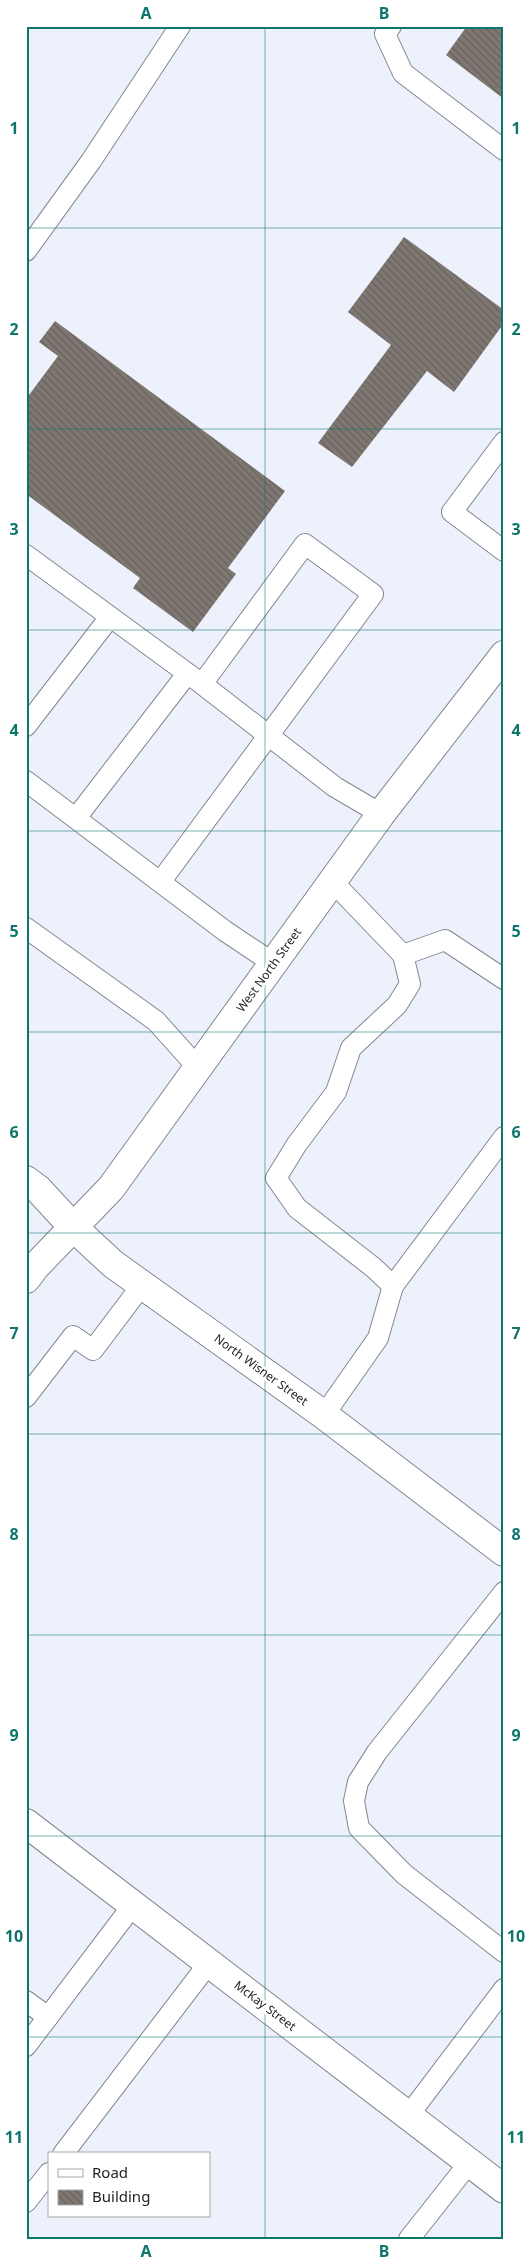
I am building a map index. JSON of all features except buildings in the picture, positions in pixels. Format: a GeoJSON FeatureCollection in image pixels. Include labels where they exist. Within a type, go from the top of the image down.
{"type":"FeatureCollection","features":[{"type":"Feature","properties":{"kind":"street","name":"West North Street"},"geometry":{"type":"LineString","coordinates":[[26,1279],[35,1267],[112,1188],[381,814],[504,655]]}},
{"type":"Feature","properties":{"kind":"street","name":"North Wisner Street"},"geometry":{"type":"LineString","coordinates":[[26,1180],[38,1189],[73,1227],[113,1264],[324,1415],[504,1552]]}},
{"type":"Feature","properties":{"kind":"street","name":"McKay Street"},"geometry":{"type":"LineString","coordinates":[[26,1823],[504,2189]]}},
{"type":"Feature","properties":{"kind":"lane"},"geometry":{"type":"LineString","coordinates":[[26,251],[91,161],[180,26]]}},
{"type":"Feature","properties":{"kind":"lane"},"geometry":{"type":"LineString","coordinates":[[391,26],[385,34],[403,72],[504,150]]}},
{"type":"Feature","properties":{"kind":"lane"},"geometry":{"type":"LineString","coordinates":[[504,442],[452,512],[504,551]]}},
{"type":"Feature","properties":{"kind":"lane"},"geometry":{"type":"LineString","coordinates":[[76,818],[305,544],[373,594],[161,881]]}},
{"type":"Feature","properties":{"kind":"lane"},"geometry":{"type":"LineString","coordinates":[[27,556],[335,786],[381,814]]}},
{"type":"Feature","properties":{"kind":"lane"},"geometry":{"type":"LineString","coordinates":[[26,726],[110,617]]}},
{"type":"Feature","properties":{"kind":"lane"},"geometry":{"type":"LineString","coordinates":[[26,780],[225,931],[272,963]]}},
{"type":"Feature","properties":{"kind":"lane"},"geometry":{"type":"LineString","coordinates":[[333,882],[403,955],[410,984],[397,1005],[351,1048],[336,1092],[297,1144],[276,1178],[298,1208],[374,1268],[393,1286]]}},
{"type":"Feature","properties":{"kind":"lane"},"geometry":{"type":"LineString","coordinates":[[26,928],[156,1021],[199,1069]]}},
{"type":"Feature","properties":{"kind":"lane"},"geometry":{"type":"LineString","coordinates":[[403,955],[445,940],[504,980]]}},
{"type":"Feature","properties":{"kind":"lane"},"geometry":{"type":"LineString","coordinates":[[324,1415],[378,1338],[393,1286],[504,1137]]}},
{"type":"Feature","properties":{"kind":"lane"},"geometry":{"type":"LineString","coordinates":[[26,1397],[73,1336],[93,1350],[142,1285]]}},
{"type":"Feature","properties":{"kind":"lane"},"geometry":{"type":"LineString","coordinates":[[504,1592],[377,1752],[358,1782],[354,1801],[360,1828],[404,1874],[504,1952]]}},
{"type":"Feature","properties":{"kind":"lane"},"geometry":{"type":"LineString","coordinates":[[26,2046],[133,1905]]}},
{"type":"Feature","properties":{"kind":"lane"},"geometry":{"type":"LineString","coordinates":[[65,2152],[208,1963]]}},
{"type":"Feature","properties":{"kind":"lane"},"geometry":{"type":"LineString","coordinates":[[408,2116],[504,1989]]}},
{"type":"Feature","properties":{"kind":"lane"},"geometry":{"type":"LineString","coordinates":[[26,2001],[48,2017]]}},
{"type":"Feature","properties":{"kind":"lane"},"geometry":{"type":"LineString","coordinates":[[409,2239],[469,2162]]}},
{"type":"Feature","properties":{"kind":"lane"},"geometry":{"type":"LineString","coordinates":[[26,2202],[48,2174]]}}]}
